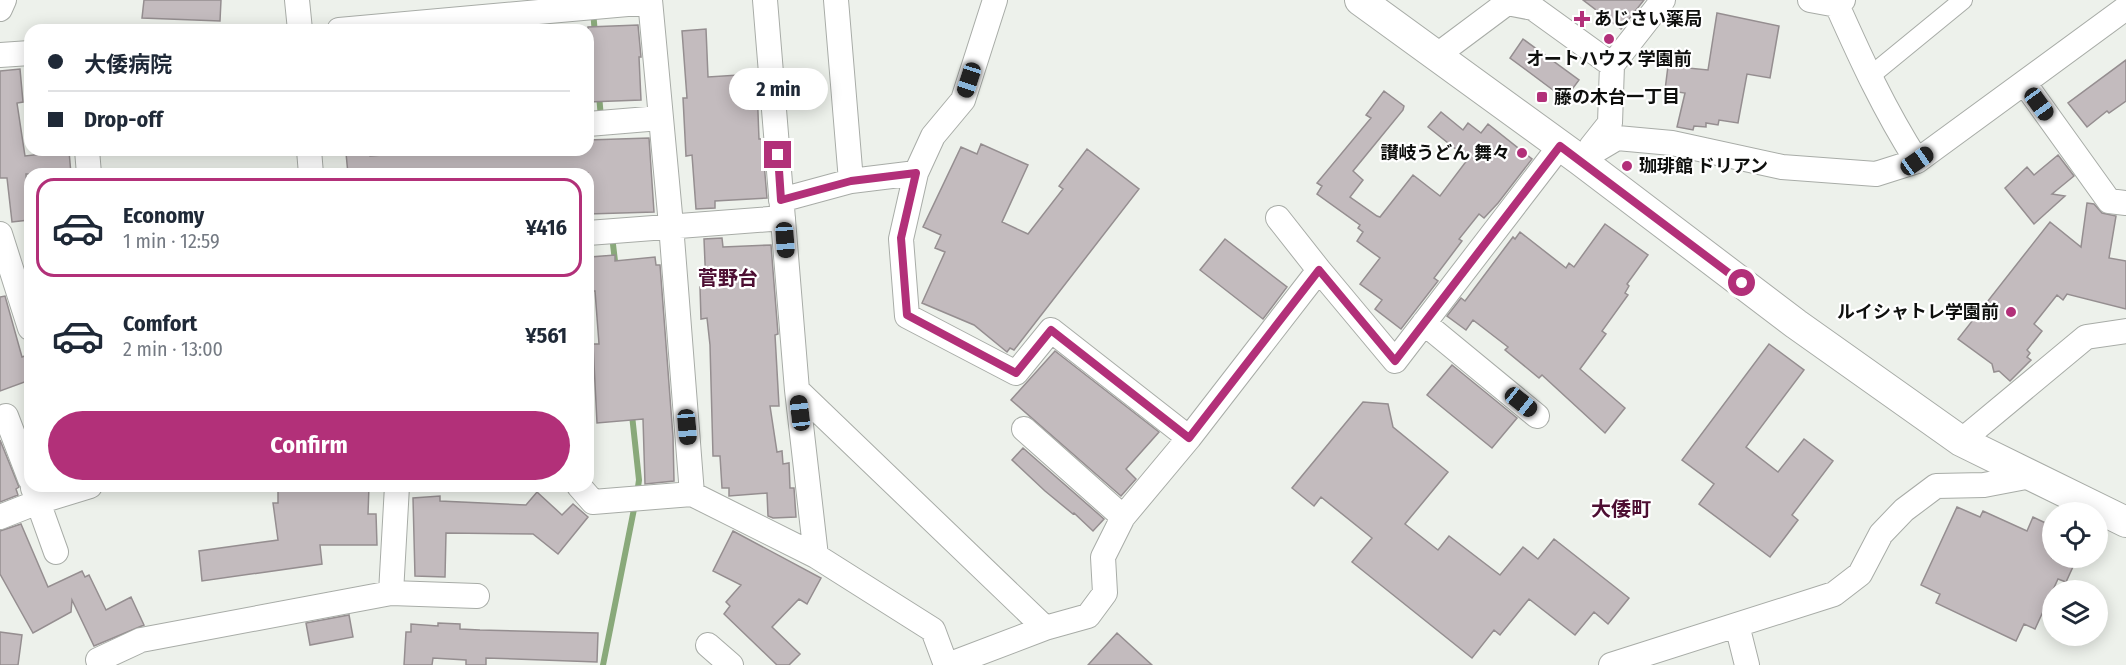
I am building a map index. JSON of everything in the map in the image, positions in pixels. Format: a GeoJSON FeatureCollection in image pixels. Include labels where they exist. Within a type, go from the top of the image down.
{"type":"FeatureCollection","features":[{"type":"Feature","properties":{"kind":"street"},"geometry":{"type":"LineString","coordinates":[[0,9],[4,0]]}},
{"type":"Feature","properties":{"kind":"street"},"geometry":{"type":"LineString","coordinates":[[297,0],[299,24]]}},
{"type":"Feature","properties":{"kind":"street"},"geometry":{"type":"LineString","coordinates":[[765,0],[797,390],[816,555]]}},
{"type":"Feature","properties":{"kind":"street"},"geometry":{"type":"LineString","coordinates":[[836,0],[851,181]]}},
{"type":"Feature","properties":{"kind":"street"},"geometry":{"type":"LineString","coordinates":[[995,0],[963,100],[933,136],[916,173],[901,238],[907,315],[1016,373],[1051,330],[1189,438]]}},
{"type":"Feature","properties":{"kind":"street"},"geometry":{"type":"LineString","coordinates":[[1360,0],[1570,153],[1796,324],[1961,441],[2126,522]]}},
{"type":"Feature","properties":{"kind":"street"},"geometry":{"type":"LineString","coordinates":[[1278,218],[1395,361],[1424,323],[1570,153],[1610,123],[1612,65],[1663,0]]}},
{"type":"Feature","properties":{"kind":"street"},"geometry":{"type":"LineString","coordinates":[[1810,0],[1840,2],[1869,77],[1887,114],[1917,161]]}},
{"type":"Feature","properties":{"kind":"street"},"geometry":{"type":"LineString","coordinates":[[1869,77],[1963,0]]}},
{"type":"Feature","properties":{"kind":"street"},"geometry":{"type":"LineString","coordinates":[[403,24],[650,1],[671,225],[692,494]]}},
{"type":"Feature","properties":{"kind":"street"},"geometry":{"type":"LineString","coordinates":[[1436,56],[1506,1],[1533,8],[1612,65]]}},
{"type":"Feature","properties":{"kind":"street"},"geometry":{"type":"LineString","coordinates":[[1570,153],[1617,138],[1672,143],[1782,167],[1876,174],[1917,161],[2126,8]]}},
{"type":"Feature","properties":{"kind":"street"},"geometry":{"type":"LineString","coordinates":[[0,55],[24,53]]}},
{"type":"Feature","properties":{"kind":"street"},"geometry":{"type":"LineString","coordinates":[[2025,84],[2109,201],[2126,202]]}},
{"type":"Feature","properties":{"kind":"street"},"geometry":{"type":"LineString","coordinates":[[594,124],[660,118]]}},
{"type":"Feature","properties":{"kind":"street"},"geometry":{"type":"LineString","coordinates":[[594,232],[671,225],[782,209],[851,181],[916,173]]}},
{"type":"Feature","properties":{"kind":"street"},"geometry":{"type":"LineString","coordinates":[[2,244],[24,310]]}},
{"type":"Feature","properties":{"kind":"street"},"geometry":{"type":"LineString","coordinates":[[584,492],[592,502],[692,494],[816,555],[933,630],[947,665],[1046,628],[1088,616],[1105,593],[1103,557],[1123,517],[1189,438],[1319,270]]}},
{"type":"Feature","properties":{"kind":"street"},"geometry":{"type":"LineString","coordinates":[[1424,323],[1537,416]]}},
{"type":"Feature","properties":{"kind":"street"},"geometry":{"type":"LineString","coordinates":[[1961,441],[2086,338],[2126,331]]}},
{"type":"Feature","properties":{"kind":"street"},"geometry":{"type":"LineString","coordinates":[[797,390],[1046,628]]}},
{"type":"Feature","properties":{"kind":"street"},"geometry":{"type":"LineString","coordinates":[[6,416],[24,463]]}},
{"type":"Feature","properties":{"kind":"street"},"geometry":{"type":"LineString","coordinates":[[1024,429],[1123,517]]}},
{"type":"Feature","properties":{"kind":"street"},"geometry":{"type":"LineString","coordinates":[[1611,665],[1834,594],[1860,574],[1881,534],[1904,510],[1936,486],[1984,485],[2031,476]]}},
{"type":"Feature","properties":{"kind":"street"},"geometry":{"type":"LineString","coordinates":[[0,517],[30,492]]}},
{"type":"Feature","properties":{"kind":"street"},"geometry":{"type":"LineString","coordinates":[[35,492],[56,552]]}},
{"type":"Feature","properties":{"kind":"street"},"geometry":{"type":"LineString","coordinates":[[391,593],[396,492]]}},
{"type":"Feature","properties":{"kind":"street"},"geometry":{"type":"LineString","coordinates":[[98,660],[141,640],[391,593],[477,596]]}},
{"type":"Feature","properties":{"kind":"street"},"geometry":{"type":"LineString","coordinates":[[1737,625],[1747,665]]}},
{"type":"Feature","properties":{"kind":"street"},"geometry":{"type":"LineString","coordinates":[[708,645],[731,665]]}},
{"type":"Feature","properties":{"kind":"building"},"geometry":{"type":"Polygon","coordinates":[[[144,0],[221,0],[220,21],[142,18],[144,0]]]}},
{"type":"Feature","properties":{"kind":"building"},"geometry":{"type":"Polygon","coordinates":[[[1583,0],[1644,0],[1621,29],[1583,0]]]}},
{"type":"Feature","properties":{"kind":"building"},"geometry":{"type":"Polygon","coordinates":[[[1717,13],[1779,26],[1770,78],[1747,74],[1738,123],[1719,120],[1718,125],[1706,123],[1706,127],[1694,126],[1693,130],[1677,127],[1685,93],[1665,90],[1668,66],[1708,70],[1717,13]]]}},
{"type":"Feature","properties":{"kind":"building"},"geometry":{"type":"Polygon","coordinates":[[[638,25],[641,100],[594,102],[594,27],[638,25]]]}},
{"type":"Feature","properties":{"kind":"building"},"geometry":{"type":"Polygon","coordinates":[[[706,29],[708,77],[754,74],[754,87],[757,87],[759,139],[762,139],[767,198],[715,201],[715,208],[696,209],[692,155],[686,156],[683,98],[687,98],[682,31],[706,29]]]}},
{"type":"Feature","properties":{"kind":"building"},"geometry":{"type":"Polygon","coordinates":[[[1523,39],[1579,80],[1565,99],[1510,58],[1523,39]]]}},
{"type":"Feature","properties":{"kind":"building"},"geometry":{"type":"Polygon","coordinates":[[[2126,60],[2126,101],[2109,113],[2107,111],[2087,127],[2068,103],[2126,60]]]}},
{"type":"Feature","properties":{"kind":"building"},"geometry":{"type":"Polygon","coordinates":[[[20,69],[23,102],[17,103],[24,156],[69,156],[70,168],[24,168],[24,221],[12,222],[7,178],[0,178],[0,71],[20,69]]]}},
{"type":"Feature","properties":{"kind":"building"},"geometry":{"type":"Polygon","coordinates":[[[1384,91],[1404,106],[1403,110],[1353,171],[1363,180],[1350,197],[1377,216],[1380,217],[1413,175],[1440,196],[1468,159],[1428,127],[1441,112],[1463,130],[1468,123],[1481,133],[1488,124],[1532,159],[1498,203],[1484,218],[1479,214],[1459,239],[1462,241],[1434,278],[1438,281],[1401,329],[1375,309],[1382,300],[1360,284],[1380,258],[1357,241],[1363,232],[1358,228],[1360,225],[1317,194],[1322,186],[1317,183],[1371,118],[1366,115],[1384,91]]]}},
{"type":"Feature","properties":{"kind":"building"},"geometry":{"type":"Polygon","coordinates":[[[649,138],[654,212],[594,214],[594,168],[347,168],[346,156],[594,156],[594,140],[649,138]]]}},
{"type":"Feature","properties":{"kind":"building"},"geometry":{"type":"Polygon","coordinates":[[[981,144],[1028,165],[1002,222],[1028,234],[1063,189],[1059,186],[1087,149],[1139,189],[1014,350],[1010,348],[1007,352],[974,325],[922,303],[945,252],[935,248],[941,235],[923,227],[961,147],[977,154],[981,144]]]}},
{"type":"Feature","properties":{"kind":"building"},"geometry":{"type":"Polygon","coordinates":[[[2058,155],[2074,176],[2052,194],[2065,196],[2034,224],[2005,188],[2027,167],[2034,175],[2058,155]]]}},
{"type":"Feature","properties":{"kind":"building","name":"ルイシャトレ学園前"},"geometry":{"type":"Polygon","coordinates":[[[2087,203],[2094,204],[2102,213],[2116,216],[2109,258],[2126,261],[2126,309],[2067,294],[2063,300],[2057,295],[2034,324],[2042,331],[2027,350],[2030,353],[2027,357],[2031,360],[2010,381],[1999,371],[1994,372],[1992,364],[1958,339],[2050,222],[2081,247],[2087,203]]]}},
{"type":"Feature","properties":{"kind":"building"},"geometry":{"type":"Polygon","coordinates":[[[1605,224],[1648,255],[1627,284],[1629,286],[1625,293],[1628,295],[1602,331],[1606,334],[1580,369],[1625,408],[1605,433],[1542,375],[1539,378],[1505,350],[1508,347],[1473,320],[1466,330],[1447,316],[1461,298],[1465,301],[1513,237],[1515,239],[1520,232],[1566,268],[1569,263],[1574,267],[1605,224]]]}},
{"type":"Feature","properties":{"kind":"building"},"geometry":{"type":"Polygon","coordinates":[[[722,238],[723,247],[771,245],[778,334],[775,335],[779,406],[770,406],[777,452],[782,451],[783,464],[789,463],[790,488],[794,488],[796,517],[773,518],[768,516],[767,493],[729,496],[729,488],[722,488],[720,456],[713,456],[710,345],[707,318],[701,319],[700,287],[706,287],[704,239],[722,238]]]}},
{"type":"Feature","properties":{"kind":"building"},"geometry":{"type":"Polygon","coordinates":[[[1225,239],[1287,287],[1263,319],[1200,270],[1225,239]]]}},
{"type":"Feature","properties":{"kind":"building"},"geometry":{"type":"Polygon","coordinates":[[[615,255],[615,261],[655,257],[656,265],[660,265],[673,437],[674,481],[645,484],[643,419],[597,423],[594,344],[599,344],[594,291],[594,257],[615,255]]]}},
{"type":"Feature","properties":{"kind":"building"},"geometry":{"type":"Polygon","coordinates":[[[5,296],[22,357],[24,356],[24,382],[0,391],[0,297],[5,296]]]}},
{"type":"Feature","properties":{"kind":"building"},"geometry":{"type":"Polygon","coordinates":[[[1769,344],[1804,370],[1746,447],[1778,472],[1804,439],[1833,461],[1792,515],[1798,520],[1770,557],[1699,504],[1714,484],[1682,460],[1769,344]]]}},
{"type":"Feature","properties":{"kind":"building"},"geometry":{"type":"Polygon","coordinates":[[[1055,351],[1159,432],[1126,469],[1136,479],[1121,496],[1011,400],[1055,351]]]}},
{"type":"Feature","properties":{"kind":"building"},"geometry":{"type":"Polygon","coordinates":[[[1452,365],[1517,418],[1492,448],[1427,395],[1452,365]]]}},
{"type":"Feature","properties":{"kind":"building"},"geometry":{"type":"Polygon","coordinates":[[[1363,402],[1388,404],[1393,427],[1448,472],[1405,524],[1438,550],[1449,536],[1500,575],[1523,547],[1538,559],[1554,539],[1629,598],[1608,624],[1594,612],[1575,635],[1529,599],[1500,635],[1494,630],[1472,658],[1352,562],[1372,538],[1321,497],[1314,506],[1292,488],[1363,402]]]}},
{"type":"Feature","properties":{"kind":"building"},"geometry":{"type":"Polygon","coordinates":[[[0,440],[19,487],[16,489],[18,495],[0,502],[0,440]]]}},
{"type":"Feature","properties":{"kind":"building"},"geometry":{"type":"Polygon","coordinates":[[[1023,448],[1104,519],[1093,531],[1012,460],[1023,448]]]}},
{"type":"Feature","properties":{"kind":"building"},"geometry":{"type":"Polygon","coordinates":[[[278,492],[369,492],[368,514],[376,514],[377,545],[320,545],[322,564],[202,581],[199,551],[278,540],[273,503],[278,503],[278,492]]]}},
{"type":"Feature","properties":{"kind":"building"},"geometry":{"type":"Polygon","coordinates":[[[537,492],[562,515],[573,504],[588,517],[558,554],[533,534],[446,533],[445,577],[415,576],[413,498],[440,496],[440,501],[526,505],[537,492]]]}},
{"type":"Feature","properties":{"kind":"building"},"geometry":{"type":"Polygon","coordinates":[[[1957,507],[1980,517],[1983,511],[2027,531],[2033,517],[2042,521],[2042,568],[2072,568],[2067,580],[2042,580],[2042,614],[2035,629],[2024,624],[2016,641],[1936,603],[1940,594],[1921,585],[1957,507]]]}},
{"type":"Feature","properties":{"kind":"building"},"geometry":{"type":"Polygon","coordinates":[[[21,524],[48,587],[82,571],[85,577],[89,575],[106,610],[131,597],[144,625],[94,646],[72,600],[71,612],[33,633],[0,574],[0,531],[21,524]]]}},
{"type":"Feature","properties":{"kind":"building"},"geometry":{"type":"Polygon","coordinates":[[[733,531],[821,578],[807,604],[799,599],[772,627],[800,654],[789,665],[777,665],[724,614],[730,606],[726,602],[741,585],[713,571],[733,531]]]}},
{"type":"Feature","properties":{"kind":"building"},"geometry":{"type":"Polygon","coordinates":[[[349,615],[353,637],[310,645],[306,623],[349,615]]]}},
{"type":"Feature","properties":{"kind":"building"},"geometry":{"type":"Polygon","coordinates":[[[438,623],[460,624],[460,629],[598,633],[597,662],[486,658],[486,665],[466,665],[466,660],[433,658],[432,665],[404,665],[406,632],[411,632],[411,624],[438,626],[438,623]]]}},
{"type":"Feature","properties":{"kind":"building"},"geometry":{"type":"Polygon","coordinates":[[[0,632],[22,635],[18,665],[0,665],[0,632]]]}},
{"type":"Feature","properties":{"kind":"building"},"geometry":{"type":"Polygon","coordinates":[[[1117,633],[1152,665],[1088,665],[1117,633]]]}},
{"type":"Feature","properties":{"kind":"waterway"},"geometry":{"type":"LineString","coordinates":[[593,11],[595,34]]}},
{"type":"Feature","properties":{"kind":"waterway"},"geometry":{"type":"LineString","coordinates":[[599,95],[601,118]]}},
{"type":"Feature","properties":{"kind":"waterway"},"geometry":{"type":"LineString","coordinates":[[612,236],[615,261]]}},
{"type":"Feature","properties":{"kind":"waterway"},"geometry":{"type":"LineString","coordinates":[[632,415],[639,480],[637,494]]}},
{"type":"Feature","properties":{"kind":"waterway"},"geometry":{"type":"LineString","coordinates":[[603,665],[635,504]]}},
{"type":"Feature","properties":{"kind":"place","name":"あじさい薬局"},"geometry":{"type":"Point","coordinates":[1582,19]}},
{"type":"Feature","properties":{"kind":"place","name":"オートハウス 学園前"},"geometry":{"type":"Point","coordinates":[1609,39]}},
{"type":"Feature","properties":{"kind":"place","name":"藤の木台一丁目"},"geometry":{"type":"Point","coordinates":[1542,97]}},
{"type":"Feature","properties":{"kind":"place","name":"讃岐うどん 舞々"},"geometry":{"type":"Point","coordinates":[1522,153]}},
{"type":"Feature","properties":{"kind":"place","name":"珈琲館 ドリアン"},"geometry":{"type":"Point","coordinates":[1627,166]}},
{"type":"Feature","properties":{"kind":"place","name":"ルイシャトレ学園前"},"geometry":{"type":"Point","coordinates":[2011,312]}},
{"type":"Feature","properties":{"kind":"district","name":"菅野台"},"geometry":{"type":"Point","coordinates":[728,278]}},
{"type":"Feature","properties":{"kind":"district","name":"大倭町"},"geometry":{"type":"Point","coordinates":[1621,509]}},
{"type":"Feature","properties":{"kind":"route"},"geometry":{"type":"LineString","coordinates":[[778,155],[781,200],[851,181],[916,173],[901,238],[907,315],[1016,373],[1051,330],[1189,438],[1319,270],[1395,361],[1560,146],[1742,283]]}}]}
